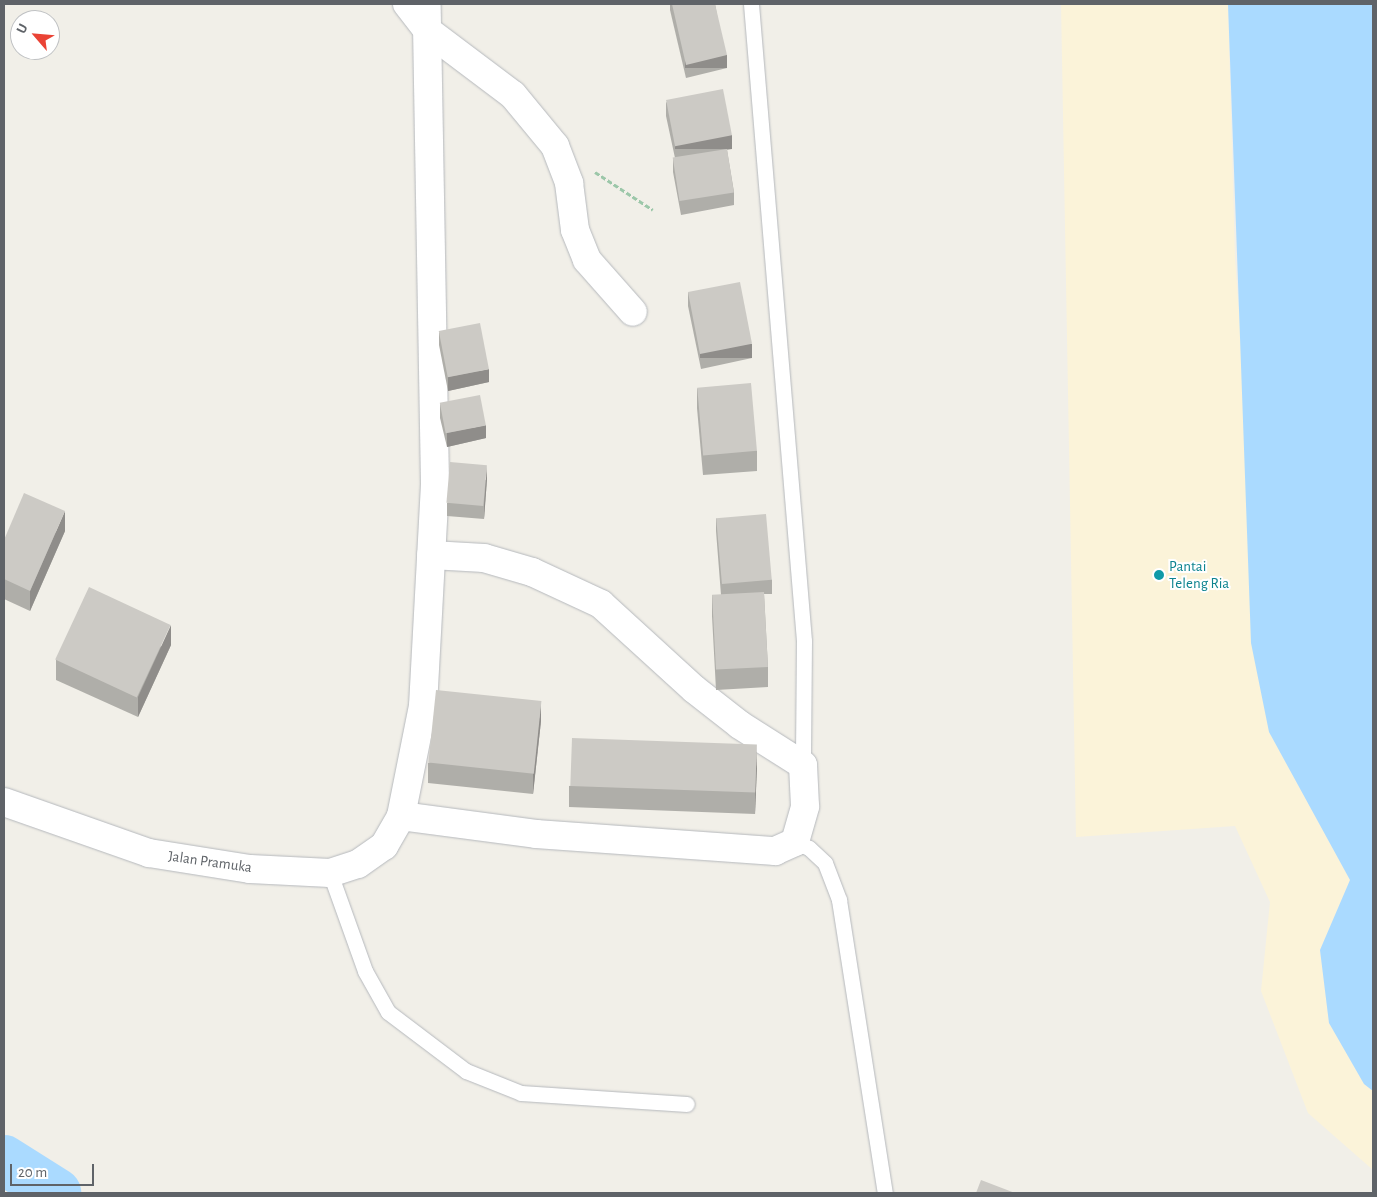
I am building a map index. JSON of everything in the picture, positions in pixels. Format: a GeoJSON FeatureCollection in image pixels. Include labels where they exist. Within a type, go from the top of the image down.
{"type":"FeatureCollection","features":[{"type":"Feature","properties":{"kind":"street"},"geometry":{"type":"LineString","coordinates":[[407,4],[428,31],[513,95],[555,146],[569,183],[574,230],[587,260],[633,312]]}},
{"type":"Feature","properties":{"kind":"street","name":"Jalan Pramuka"},"geometry":{"type":"LineString","coordinates":[[4,802],[149,853],[250,869],[330,873],[358,864],[384,846],[401,816],[423,706],[435,484],[427,4]]}},
{"type":"Feature","properties":{"kind":"street"},"geometry":{"type":"LineString","coordinates":[[401,816],[536,834],[775,851],[795,842],[805,806],[803,765],[740,726],[702,695],[601,604],[532,572],[484,558],[431,555]]}},
{"type":"Feature","properties":{"kind":"lane"},"geometry":{"type":"LineString","coordinates":[[751,4],[804,642],[803,765]]}},
{"type":"Feature","properties":{"kind":"lane"},"geometry":{"type":"LineString","coordinates":[[795,842],[809,848],[825,863],[839,900],[885,1193]]}},
{"type":"Feature","properties":{"kind":"lane"},"geometry":{"type":"LineString","coordinates":[[330,873],[365,971],[388,1012],[466,1071],[521,1093],[687,1104]]}},
{"type":"Feature","properties":{"kind":"path"},"geometry":{"type":"LineString","coordinates":[[555,146],[653,210]]}},
{"type":"Feature","properties":{"kind":"sand","name":"Pantai Teleng Ria"},"geometry":{"type":"Polygon","coordinates":[[[1061,4],[1228,4],[1235,258],[1269,732],[1350,880],[1320,950],[1329,1023],[1364,1084],[1373,1091],[1373,1170],[1308,1113],[1261,991],[1270,902],[1235,826],[1076,837],[1061,4]]]}},
{"type":"Feature","properties":{"kind":"water"},"geometry":{"type":"Polygon","coordinates":[[[1228,4],[1373,4],[1373,1091],[1364,1084],[1329,1023],[1320,950],[1350,880],[1269,732],[1251,643],[1228,4]]]}},
{"type":"Feature","properties":{"kind":"building"},"geometry":{"type":"Polygon","coordinates":[[[672,4],[715,4],[727,55],[686,65],[672,4]]]}},
{"type":"Feature","properties":{"kind":"building"},"geometry":{"type":"Polygon","coordinates":[[[723,89],[732,135],[675,146],[666,100],[723,89]]]}},
{"type":"Feature","properties":{"kind":"building"},"geometry":{"type":"Polygon","coordinates":[[[727,149],[734,192],[680,201],[673,158],[727,149]]]}},
{"type":"Feature","properties":{"kind":"building"},"geometry":{"type":"Polygon","coordinates":[[[740,282],[752,344],[700,354],[688,292],[740,282]]]}},
{"type":"Feature","properties":{"kind":"building"},"geometry":{"type":"Polygon","coordinates":[[[480,323],[489,369],[448,377],[439,331],[480,323]]]}},
{"type":"Feature","properties":{"kind":"building"},"geometry":{"type":"Polygon","coordinates":[[[751,383],[757,451],[703,455],[697,388],[751,383]]]}},
{"type":"Feature","properties":{"kind":"building"},"geometry":{"type":"Polygon","coordinates":[[[480,395],[486,425],[446,433],[440,403],[480,395]]]}},
{"type":"Feature","properties":{"kind":"building"},"geometry":{"type":"Polygon","coordinates":[[[450,462],[487,465],[483,506],[446,503],[450,462]]]}},
{"type":"Feature","properties":{"kind":"building"},"geometry":{"type":"Polygon","coordinates":[[[24,493],[65,511],[30,591],[4,579],[4,540],[24,493]]]}},
{"type":"Feature","properties":{"kind":"building"},"geometry":{"type":"Polygon","coordinates":[[[766,514],[772,580],[722,584],[716,518],[766,514]]]}},
{"type":"Feature","properties":{"kind":"building"},"geometry":{"type":"Polygon","coordinates":[[[89,587],[171,625],[137,698],[55,660],[89,587]]]}},
{"type":"Feature","properties":{"kind":"building"},"geometry":{"type":"Polygon","coordinates":[[[764,592],[768,667],[716,670],[712,595],[764,592]]]}},
{"type":"Feature","properties":{"kind":"building"},"geometry":{"type":"Polygon","coordinates":[[[436,690],[541,701],[534,774],[428,763],[436,690]]]}},
{"type":"Feature","properties":{"kind":"building"},"geometry":{"type":"Polygon","coordinates":[[[572,738],[757,744],[755,792],[570,786],[572,738]]]}},
{"type":"Feature","properties":{"kind":"building"},"geometry":{"type":"Polygon","coordinates":[[[981,1180],[1015,1193],[976,1193],[981,1180]]]}},
{"type":"Feature","properties":{"kind":"waterway"},"geometry":{"type":"LineString","coordinates":[[4,1160],[56,1193]]}},
{"type":"Feature","properties":{"kind":"place","name":"Pantai Teleng Ria"},"geometry":{"type":"Point","coordinates":[1159,575]}}]}
